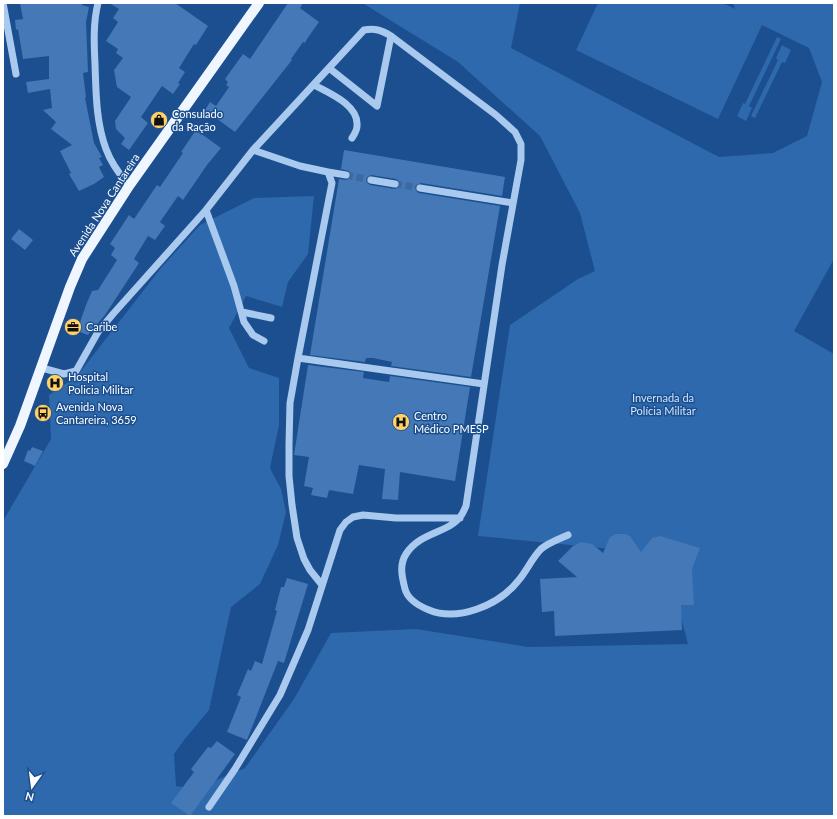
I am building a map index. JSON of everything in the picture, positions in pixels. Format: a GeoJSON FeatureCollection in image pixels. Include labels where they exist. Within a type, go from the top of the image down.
{"type":"FeatureCollection","features":[{"type":"Feature","properties":{"kind":"main road","name":"Avenida Nova Cantareira"},"geometry":{"type":"LineString","coordinates":[[4,459],[20,426],[70,287],[82,259],[129,186],[259,3]]}},
{"type":"Feature","properties":{"kind":"street"},"geometry":{"type":"LineString","coordinates":[[3,3],[16,74]]}},
{"type":"Feature","properties":{"kind":"street"},"geometry":{"type":"LineString","coordinates":[[98,3],[94,42],[99,127],[107,150],[117,170],[129,186]]}},
{"type":"Feature","properties":{"kind":"street"},"geometry":{"type":"LineString","coordinates":[[42,368],[64,374],[76,371],[98,332],[206,210],[253,150],[364,30],[381,30],[496,115],[515,132],[521,144],[521,160],[502,265],[466,506],[460,518],[449,526],[418,541],[406,554],[401,573],[406,593],[418,606],[435,613],[452,615],[470,612],[499,599],[517,583],[541,549],[568,535]]}},
{"type":"Feature","properties":{"kind":"street"},"geometry":{"type":"LineString","coordinates":[[329,68],[376,106],[391,36]]}},
{"type":"Feature","properties":{"kind":"street"},"geometry":{"type":"LineString","coordinates":[[314,85],[338,98],[354,112],[357,126],[352,138]]}},
{"type":"Feature","properties":{"kind":"street"},"geometry":{"type":"LineString","coordinates":[[253,150],[300,166],[346,175]]}},
{"type":"Feature","properties":{"kind":"street"},"geometry":{"type":"LineString","coordinates":[[322,585],[310,570],[304,559],[298,538],[289,476],[290,410],[298,358],[332,183],[328,172]]}},
{"type":"Feature","properties":{"kind":"street"},"geometry":{"type":"LineString","coordinates":[[371,180],[395,184]]}},
{"type":"Feature","properties":{"kind":"street"},"geometry":{"type":"LineString","coordinates":[[420,188],[513,203]]}},
{"type":"Feature","properties":{"kind":"street"},"geometry":{"type":"LineString","coordinates":[[206,210],[234,286],[244,322],[253,335],[264,341]]}},
{"type":"Feature","properties":{"kind":"street"},"geometry":{"type":"LineString","coordinates":[[242,312],[270,318]]}},
{"type":"Feature","properties":{"kind":"street"},"geometry":{"type":"LineString","coordinates":[[298,358],[484,384]]}},
{"type":"Feature","properties":{"kind":"street"},"geometry":{"type":"LineString","coordinates":[[209,807],[235,769],[280,695],[308,630],[340,530],[346,522],[353,517],[364,515],[396,518],[460,518]]}},
{"type":"Feature","properties":{"kind":"green space","name":"Invernada da Polícia Militar"},"geometry":{"type":"Polygon","coordinates":[[[364,3],[520,3],[511,48],[719,157],[773,153],[807,136],[822,82],[809,48],[762,25],[718,119],[576,50],[598,3],[723,3],[735,9],[733,3],[834,3],[834,259],[794,331],[834,354],[834,816],[3,816],[3,521],[51,439],[49,395],[77,376],[161,268],[200,225],[254,198],[314,196],[308,254],[288,282],[282,307],[246,296],[229,328],[249,368],[279,378],[279,425],[270,468],[281,489],[286,512],[278,545],[260,584],[231,607],[209,710],[174,754],[176,786],[195,789],[245,768],[294,699],[331,633],[416,629],[528,647],[688,644],[664,554],[478,536],[510,325],[578,279],[595,271],[580,213],[540,136],[458,62],[364,3]]]}},
{"type":"Feature","properties":{"kind":"green space"},"geometry":{"type":"Polygon","coordinates":[[[777,37],[781,39],[749,106],[752,108],[746,121],[737,116],[743,103],[745,104],[777,37]]]}},
{"type":"Feature","properties":{"kind":"green space"},"geometry":{"type":"Polygon","coordinates":[[[782,45],[791,50],[785,63],[782,62],[755,118],[751,116],[778,60],[776,58],[782,45]]]}},
{"type":"Feature","properties":{"kind":"building"},"geometry":{"type":"Polygon","coordinates":[[[20,3],[82,3],[82,5],[89,7],[86,22],[88,72],[83,73],[85,98],[94,143],[102,157],[99,158],[103,165],[99,167],[104,177],[94,184],[79,191],[69,174],[71,173],[60,151],[72,145],[51,129],[56,122],[43,110],[52,108],[50,89],[28,93],[26,82],[49,79],[49,56],[23,59],[15,20],[23,19],[20,3]]]}},
{"type":"Feature","properties":{"kind":"building"},"geometry":{"type":"Polygon","coordinates":[[[109,3],[175,3],[208,26],[196,45],[194,44],[179,68],[185,72],[178,83],[180,84],[173,94],[162,86],[141,117],[148,123],[129,150],[121,144],[125,138],[116,129],[115,121],[131,97],[117,87],[114,70],[123,58],[116,53],[118,49],[106,41],[118,22],[113,18],[119,9],[109,3]]]}},
{"type":"Feature","properties":{"kind":"building"},"geometry":{"type":"Polygon","coordinates":[[[288,3],[303,3],[300,8],[319,22],[305,43],[303,42],[291,59],[292,60],[235,132],[205,110],[210,102],[216,106],[229,87],[226,85],[228,82],[225,79],[243,54],[250,59],[288,3]]]}},
{"type":"Feature","properties":{"kind":"building"},"geometry":{"type":"Polygon","coordinates":[[[196,130],[221,148],[207,165],[183,200],[178,196],[160,222],[165,226],[155,240],[148,236],[134,259],[139,263],[105,315],[88,335],[77,331],[92,291],[98,290],[117,260],[111,255],[115,248],[110,244],[129,215],[134,219],[157,185],[160,187],[183,153],[181,152],[196,130]]]}},
{"type":"Feature","properties":{"kind":"building"},"geometry":{"type":"Polygon","coordinates":[[[344,150],[505,177],[502,196],[421,183],[416,185],[415,188],[419,193],[500,206],[471,377],[391,366],[392,362],[373,358],[366,358],[365,362],[310,355],[339,179],[347,180],[351,175],[349,171],[341,169],[344,150]],[[371,175],[367,177],[366,182],[370,185],[395,189],[400,185],[400,182],[396,179],[371,175]]]}},
{"type":"Feature","properties":{"kind":"building"},"geometry":{"type":"Polygon","coordinates":[[[19,229],[33,240],[25,250],[11,239],[19,229]]]}},
{"type":"Feature","properties":{"kind":"building"},"geometry":{"type":"Polygon","coordinates":[[[308,365],[364,372],[363,378],[389,382],[390,376],[470,387],[455,481],[400,472],[398,500],[382,499],[385,469],[359,465],[353,494],[329,490],[327,498],[311,495],[313,488],[304,486],[309,457],[294,455],[308,365]]]}},
{"type":"Feature","properties":{"kind":"building"},"geometry":{"type":"Polygon","coordinates":[[[32,447],[43,451],[35,466],[24,461],[28,450],[30,451],[32,447]]]}},
{"type":"Feature","properties":{"kind":"building"},"geometry":{"type":"Polygon","coordinates":[[[616,534],[625,534],[630,536],[641,552],[652,538],[660,536],[700,548],[692,569],[694,605],[681,605],[682,630],[555,636],[554,611],[542,612],[540,579],[577,577],[558,561],[573,546],[581,542],[592,544],[603,553],[610,537],[616,534]]]}},
{"type":"Feature","properties":{"kind":"building"},"geometry":{"type":"Polygon","coordinates":[[[287,578],[308,584],[284,663],[278,661],[247,740],[227,732],[241,697],[237,695],[248,669],[251,671],[255,661],[262,664],[277,611],[275,610],[281,587],[284,587],[287,578]]]}},
{"type":"Feature","properties":{"kind":"building"},"geometry":{"type":"Polygon","coordinates":[[[217,741],[235,754],[190,816],[171,803],[194,772],[191,769],[208,747],[211,748],[217,741]]]}},
{"type":"Feature","properties":{"kind":"tunnel"},"geometry":{"type":"LineString","coordinates":[[346,175],[371,180]]}},
{"type":"Feature","properties":{"kind":"tunnel"},"geometry":{"type":"LineString","coordinates":[[395,184],[420,188]]}},
{"type":"Feature","properties":{"kind":"place","name":"Consulado da Ração"},"geometry":{"type":"Point","coordinates":[159,120]}},
{"type":"Feature","properties":{"kind":"place","name":"Caribe"},"geometry":{"type":"Point","coordinates":[73,327]}},
{"type":"Feature","properties":{"kind":"place","name":"Hospital Policia Militar"},"geometry":{"type":"Point","coordinates":[55,383]}},
{"type":"Feature","properties":{"kind":"place","name":"Avenida Nova Cantareira, 3659"},"geometry":{"type":"Point","coordinates":[43,413]}},
{"type":"Feature","properties":{"kind":"place","name":"Centro Médico PMESP"},"geometry":{"type":"Point","coordinates":[401,422]}}]}
